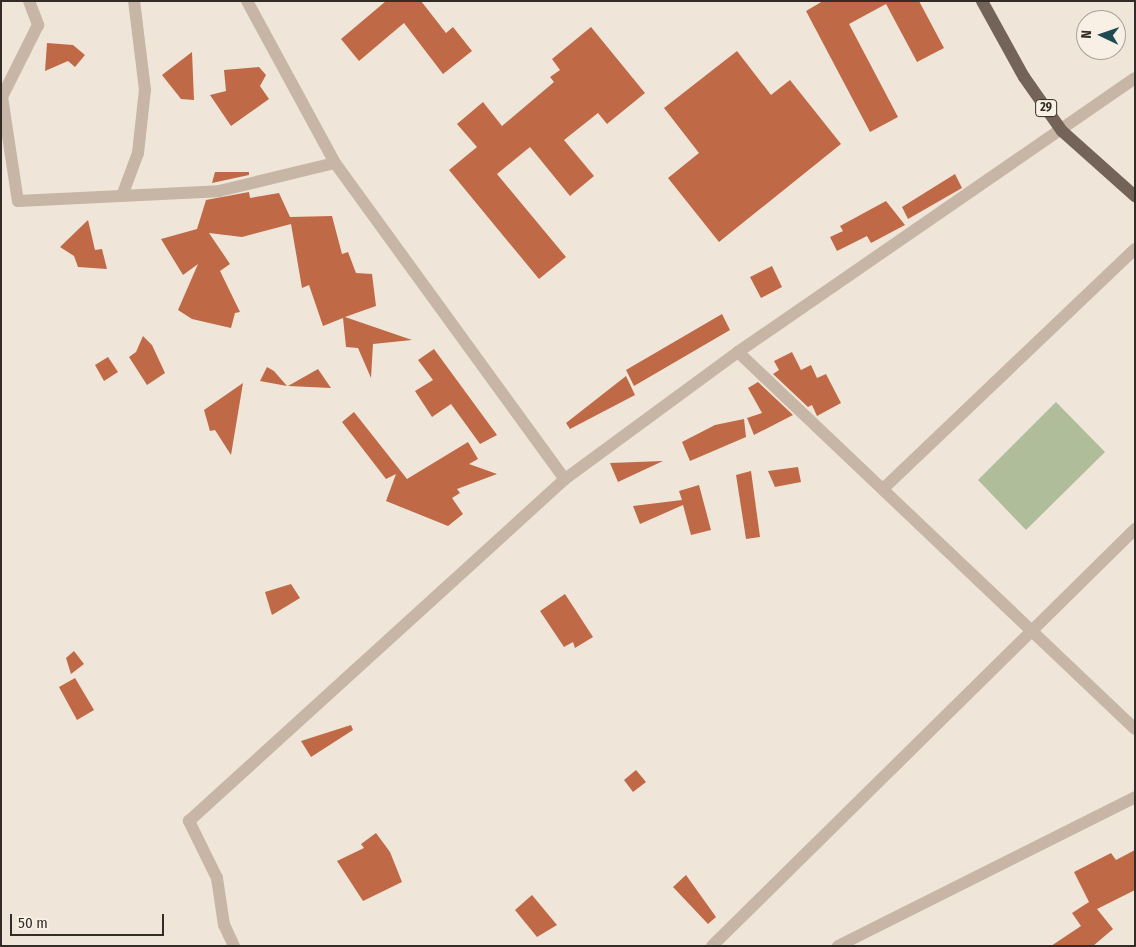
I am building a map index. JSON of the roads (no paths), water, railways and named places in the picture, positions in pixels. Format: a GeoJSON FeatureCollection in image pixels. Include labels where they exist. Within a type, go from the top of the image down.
{"type":"FeatureCollection","features":[{"type":"Feature","properties":{"kind":"main road","name":"29"},"geometry":{"type":"LineString","coordinates":[[982,1],[1024,77],[1062,131],[1135,196]]}},
{"type":"Feature","properties":{"kind":"street"},"geometry":{"type":"LineString","coordinates":[[29,1],[38,26],[2,97],[18,201],[219,191],[335,163]]}},
{"type":"Feature","properties":{"kind":"street"},"geometry":{"type":"LineString","coordinates":[[122,196],[138,152],[145,90],[134,1]]}},
{"type":"Feature","properties":{"kind":"street"},"geometry":{"type":"LineString","coordinates":[[246,1],[335,163],[565,479]]}},
{"type":"Feature","properties":{"kind":"street"},"geometry":{"type":"LineString","coordinates":[[234,946],[224,925],[217,878],[189,821],[565,479],[738,352],[1062,131],[1135,78]]}},
{"type":"Feature","properties":{"kind":"street"},"geometry":{"type":"LineString","coordinates":[[885,487],[1135,248]]}},
{"type":"Feature","properties":{"kind":"street"},"geometry":{"type":"LineString","coordinates":[[738,352],[885,487],[1135,729]]}},
{"type":"Feature","properties":{"kind":"street"},"geometry":{"type":"LineString","coordinates":[[712,946],[1135,529]]}},
{"type":"Feature","properties":{"kind":"street"},"geometry":{"type":"LineString","coordinates":[[838,946],[1135,797]]}}]}
